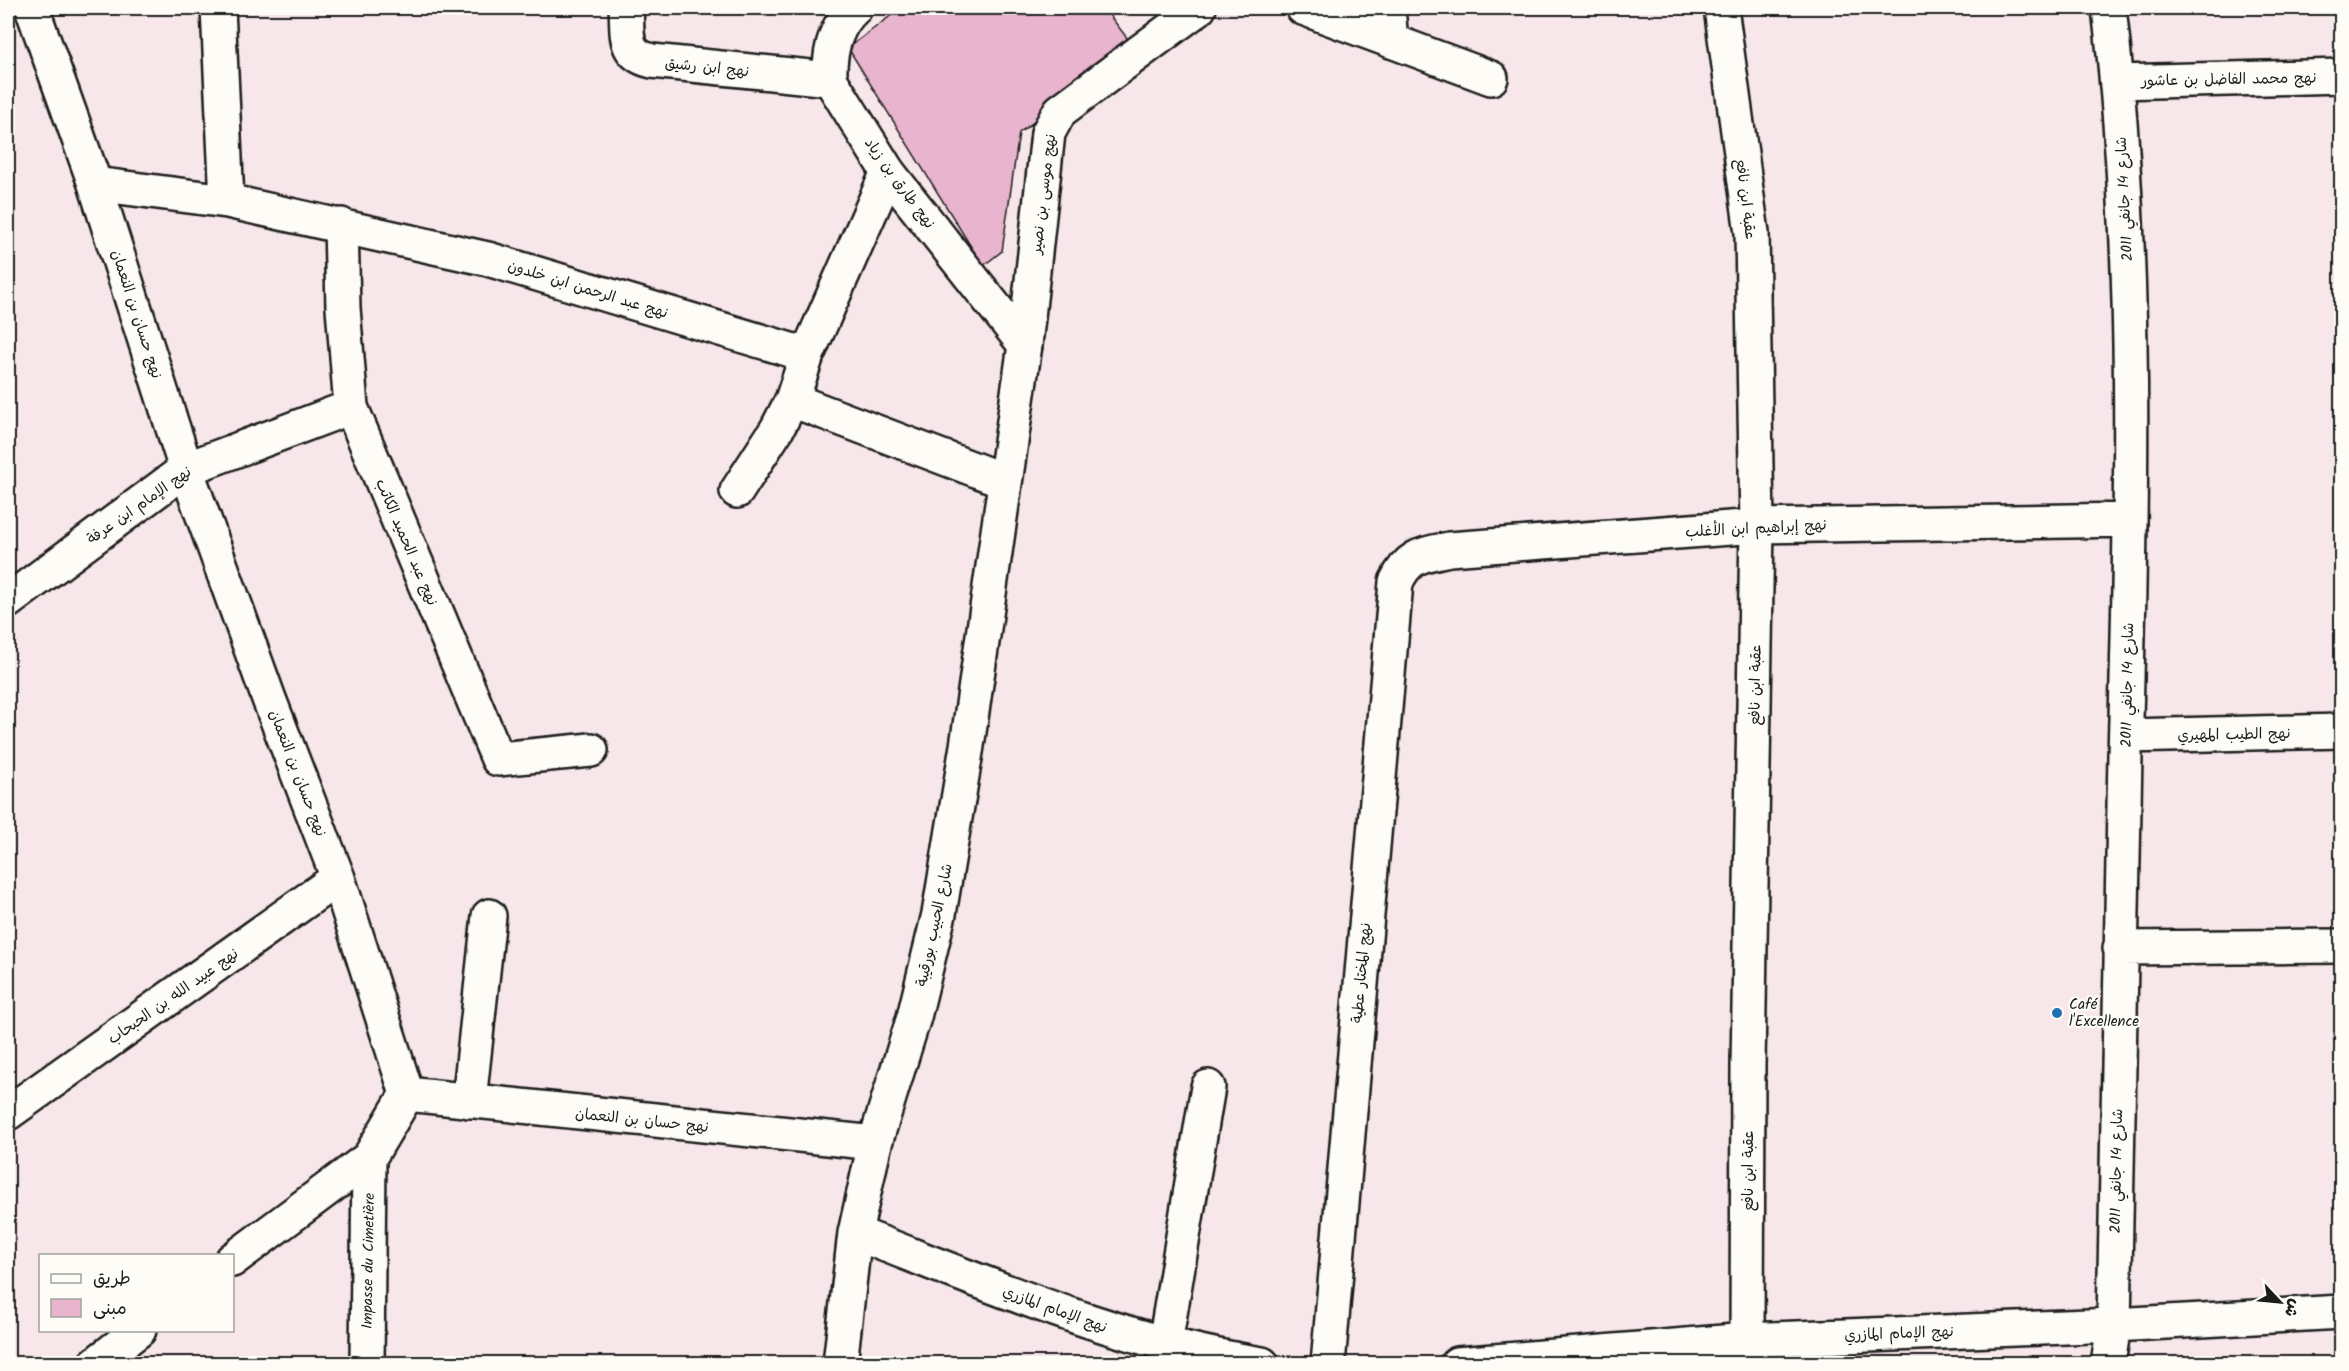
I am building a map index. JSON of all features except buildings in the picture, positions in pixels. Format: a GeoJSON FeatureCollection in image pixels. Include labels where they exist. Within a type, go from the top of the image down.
{"type":"FeatureCollection","features":[{"type":"Feature","properties":{"kind":"street","name":"نهج حسان بن النعمان"},"geometry":{"type":"LineString","coordinates":[[32,8],[95,184],[186,469],[269,699],[338,878],[407,1094],[875,1143]]}},
{"type":"Feature","properties":{"kind":"street"},"geometry":{"type":"LineString","coordinates":[[218,8],[227,201]]}},
{"type":"Feature","properties":{"kind":"street","name":"نهج ابن رشيق"},"geometry":{"type":"LineString","coordinates":[[626,8],[630,47],[640,58],[830,79]]}},
{"type":"Feature","properties":{"kind":"street"},"geometry":{"type":"LineString","coordinates":[[830,79],[829,63],[838,31],[847,15],[855,8]]}},
{"type":"Feature","properties":{"kind":"street","name":"نهج موسى بن نصير"},"geometry":{"type":"LineString","coordinates":[[1005,481],[1025,345],[1048,133],[1060,111],[1199,8]]}},
{"type":"Feature","properties":{"kind":"street"},"geometry":{"type":"LineString","coordinates":[[1303,8],[1491,78]]}},
{"type":"Feature","properties":{"kind":"street"},"geometry":{"type":"LineString","coordinates":[[1388,8],[1391,41]]}},
{"type":"Feature","properties":{"kind":"street","name":"عقبة ابن نافع"},"geometry":{"type":"LineString","coordinates":[[1721,8],[1752,234],[1757,526],[1745,1352]]}},
{"type":"Feature","properties":{"kind":"street","name":"شارع 14 جانفي 2011"},"geometry":{"type":"LineString","coordinates":[[2108,1364],[2114,1324],[2130,520],[2127,252],[2117,82],[2109,8]]}},
{"type":"Feature","properties":{"kind":"street","name":"نهج محمد الفاضل بن عاشور"},"geometry":{"type":"LineString","coordinates":[[2117,82],[2342,76]]}},
{"type":"Feature","properties":{"kind":"street","name":"نهج طارق بن زياد"},"geometry":{"type":"LineString","coordinates":[[830,79],[888,172],[1025,345]]}},
{"type":"Feature","properties":{"kind":"street"},"geometry":{"type":"LineString","coordinates":[[737,491],[777,429],[792,399],[807,355],[888,172]]}},
{"type":"Feature","properties":{"kind":"street","name":"نهج عبد الرحمن ابن خلدون"},"geometry":{"type":"LineString","coordinates":[[95,184],[227,201],[488,259],[807,355]]}},
{"type":"Feature","properties":{"kind":"street","name":"نهج عبد الحميد الكاتب"},"geometry":{"type":"LineString","coordinates":[[340,225],[343,308],[351,407],[498,759],[591,750]]}},
{"type":"Feature","properties":{"kind":"street"},"geometry":{"type":"LineString","coordinates":[[792,399],[1005,481]]}},
{"type":"Feature","properties":{"kind":"street","name":"نهج الإمام ابن عرفة"},"geometry":{"type":"LineString","coordinates":[[8,601],[186,469],[351,407]]}},
{"type":"Feature","properties":{"kind":"street","name":"شارع الحبيب بورقيبة"},"geometry":{"type":"LineString","coordinates":[[840,1364],[855,1233],[875,1143],[914,1017],[939,914],[967,746],[1005,481]]}},
{"type":"Feature","properties":{"kind":"street","name":"نهج إبراهيم ابن الأغلب"},"geometry":{"type":"LineString","coordinates":[[1396,582],[1404,566],[1418,555],[1449,549],[1757,526],[2130,520]]}},
{"type":"Feature","properties":{"kind":"street","name":"نهج المختار عطية"},"geometry":{"type":"LineString","coordinates":[[1328,1364],[1396,582]]}},
{"type":"Feature","properties":{"kind":"street","name":"نهج الطيب المهيري"},"geometry":{"type":"LineString","coordinates":[[2126,736],[2342,731]]}},
{"type":"Feature","properties":{"kind":"street","name":"نهج عبيد الله بن الحبحاب"},"geometry":{"type":"LineString","coordinates":[[8,1113],[338,878]]}},
{"type":"Feature","properties":{"kind":"street"},"geometry":{"type":"LineString","coordinates":[[470,1101],[489,916]]}},
{"type":"Feature","properties":{"kind":"street"},"geometry":{"type":"LineString","coordinates":[[2120,948],[2342,946]]}},
{"type":"Feature","properties":{"kind":"street"},"geometry":{"type":"LineString","coordinates":[[1165,1344],[1209,1087]]}},
{"type":"Feature","properties":{"kind":"street"},"geometry":{"type":"LineString","coordinates":[[234,1259],[369,1158],[407,1094]]}},
{"type":"Feature","properties":{"kind":"street","name":"Impasse du Cimetière"},"geometry":{"type":"LineString","coordinates":[[367,1364],[369,1158]]}},
{"type":"Feature","properties":{"kind":"street","name":"نهج الإمام المازري"},"geometry":{"type":"LineString","coordinates":[[855,1233],[1049,1308],[1141,1339],[1262,1364]]}},
{"type":"Feature","properties":{"kind":"street","name":"نهج الإمام المازري"},"geometry":{"type":"LineString","coordinates":[[1457,1364],[1745,1352],[2114,1324],[2342,1312]]}},
{"type":"Feature","properties":{"kind":"street"},"geometry":{"type":"LineString","coordinates":[[95,1364],[136,1332]]}},
{"type":"Feature","properties":{"kind":"place","name":"Café l'Excellence"},"geometry":{"type":"Point","coordinates":[2057,1013]}}]}
